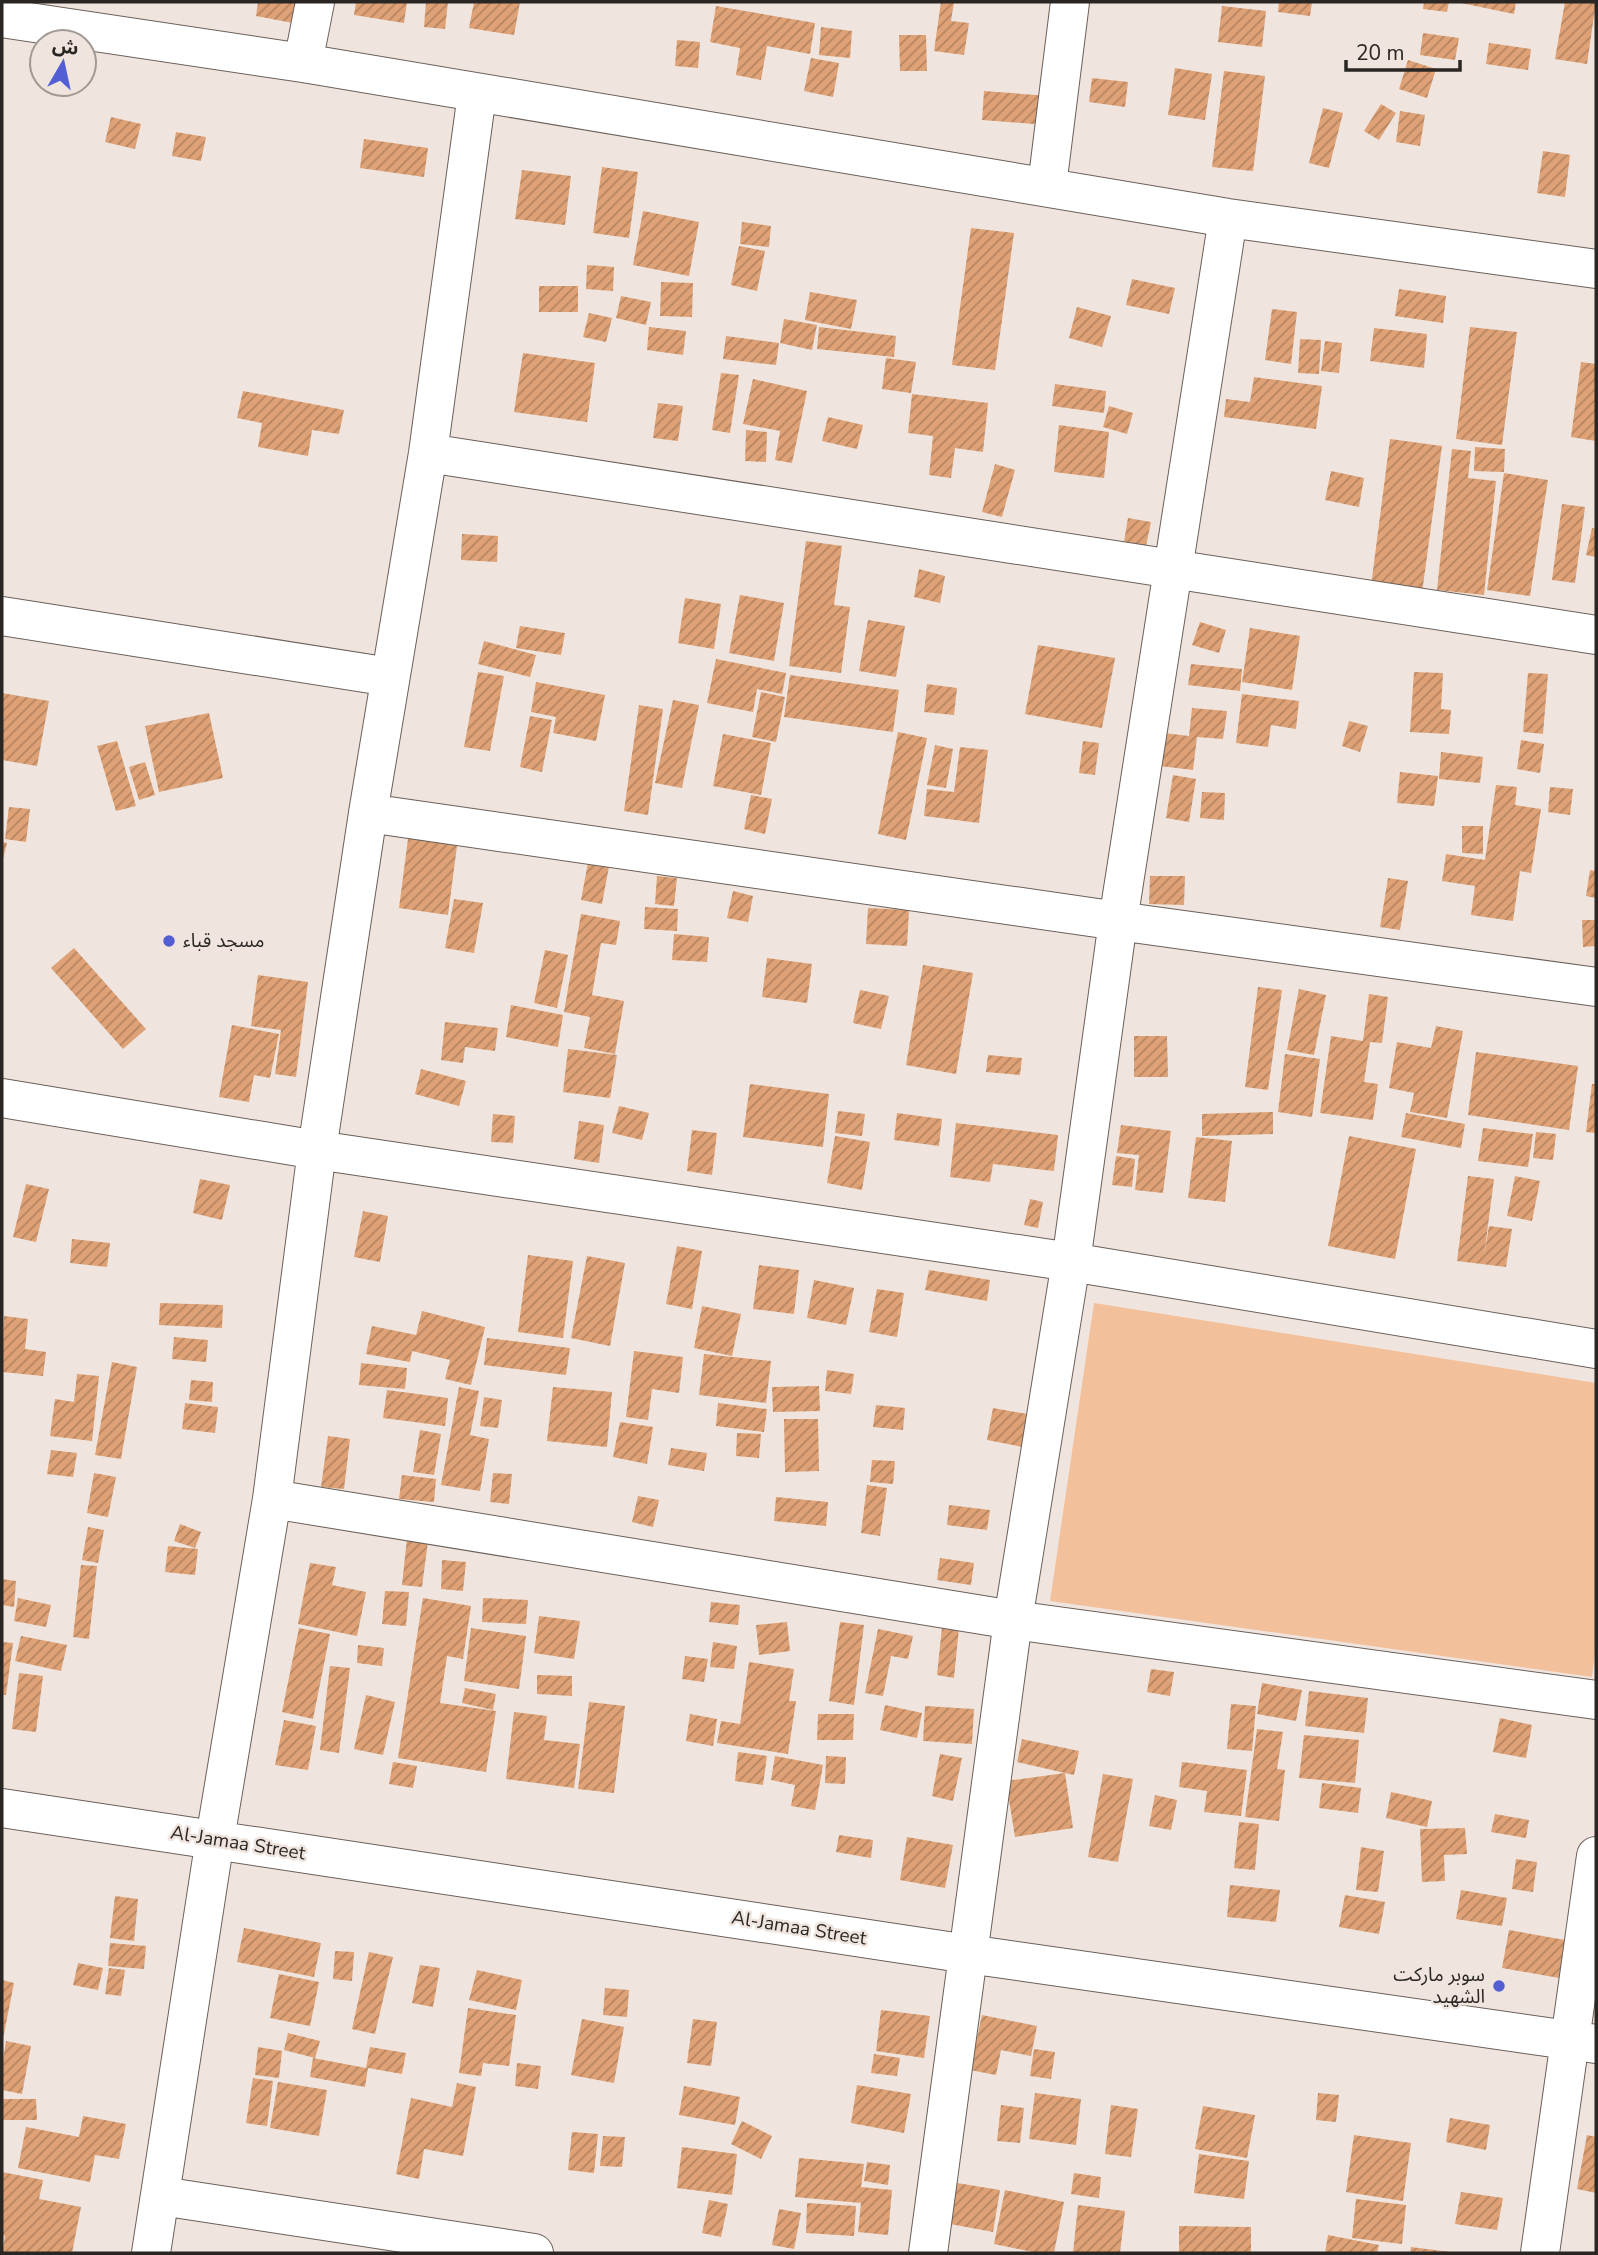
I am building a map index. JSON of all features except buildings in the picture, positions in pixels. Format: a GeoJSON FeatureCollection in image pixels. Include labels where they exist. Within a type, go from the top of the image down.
{"type":"FeatureCollection","features":[{"type":"Feature","properties":{"kind":"street"},"geometry":{"type":"LineString","coordinates":[[303,63],[315,2]]}},
{"type":"Feature","properties":{"kind":"street"},"geometry":{"type":"LineString","coordinates":[[1047,186],[1070,2]]}},
{"type":"Feature","properties":{"kind":"street"},"geometry":{"type":"LineString","coordinates":[[2,18],[303,63],[1228,218],[1596,269]]}},
{"type":"Feature","properties":{"kind":"street"},"geometry":{"type":"LineString","coordinates":[[150,2253],[272,1499],[317,1150],[368,813],[428,453],[477,94]]}},
{"type":"Feature","properties":{"kind":"street"},"geometry":{"type":"LineString","coordinates":[[928,2253],[1013,1619],[1071,1262],[1118,921],[1228,218]]}},
{"type":"Feature","properties":{"kind":"street"},"geometry":{"type":"LineString","coordinates":[[428,453],[1596,635]]}},
{"type":"Feature","properties":{"kind":"street"},"geometry":{"type":"LineString","coordinates":[[2,616],[390,677]]}},
{"type":"Feature","properties":{"kind":"street"},"geometry":{"type":"LineString","coordinates":[[368,813],[1596,987]]}},
{"type":"Feature","properties":{"kind":"street"},"geometry":{"type":"LineString","coordinates":[[3,1108],[317,1150],[1071,1262],[1596,1349]]}},
{"type":"Feature","properties":{"kind":"street"},"geometry":{"type":"LineString","coordinates":[[272,1499],[1013,1619],[1596,1700]]}},
{"type":"Feature","properties":{"kind":"street","name":"Al-Jamaa Street"},"geometry":{"type":"LineString","coordinates":[[2,1808],[968,1954],[1583,2042]]}},
{"type":"Feature","properties":{"kind":"street"},"geometry":{"type":"LineString","coordinates":[[1540,2253],[1583,2042],[1596,1856]]}},
{"type":"Feature","properties":{"kind":"street"},"geometry":{"type":"LineString","coordinates":[[160,2196],[534,2253]]}},
{"type":"Feature","properties":{"kind":"shaded area"},"geometry":{"type":"Polygon","coordinates":[[[1094,1303],[1596,1383],[1596,1642],[1592,1677],[1050,1601],[1094,1303]]]}},
{"type":"Feature","properties":{"kind":"place","name":"مسجد قباء"},"geometry":{"type":"Point","coordinates":[169,941]}},
{"type":"Feature","properties":{"kind":"place","name":"سوبر ماركت الشهيد"},"geometry":{"type":"Point","coordinates":[1499,1986]}}]}
